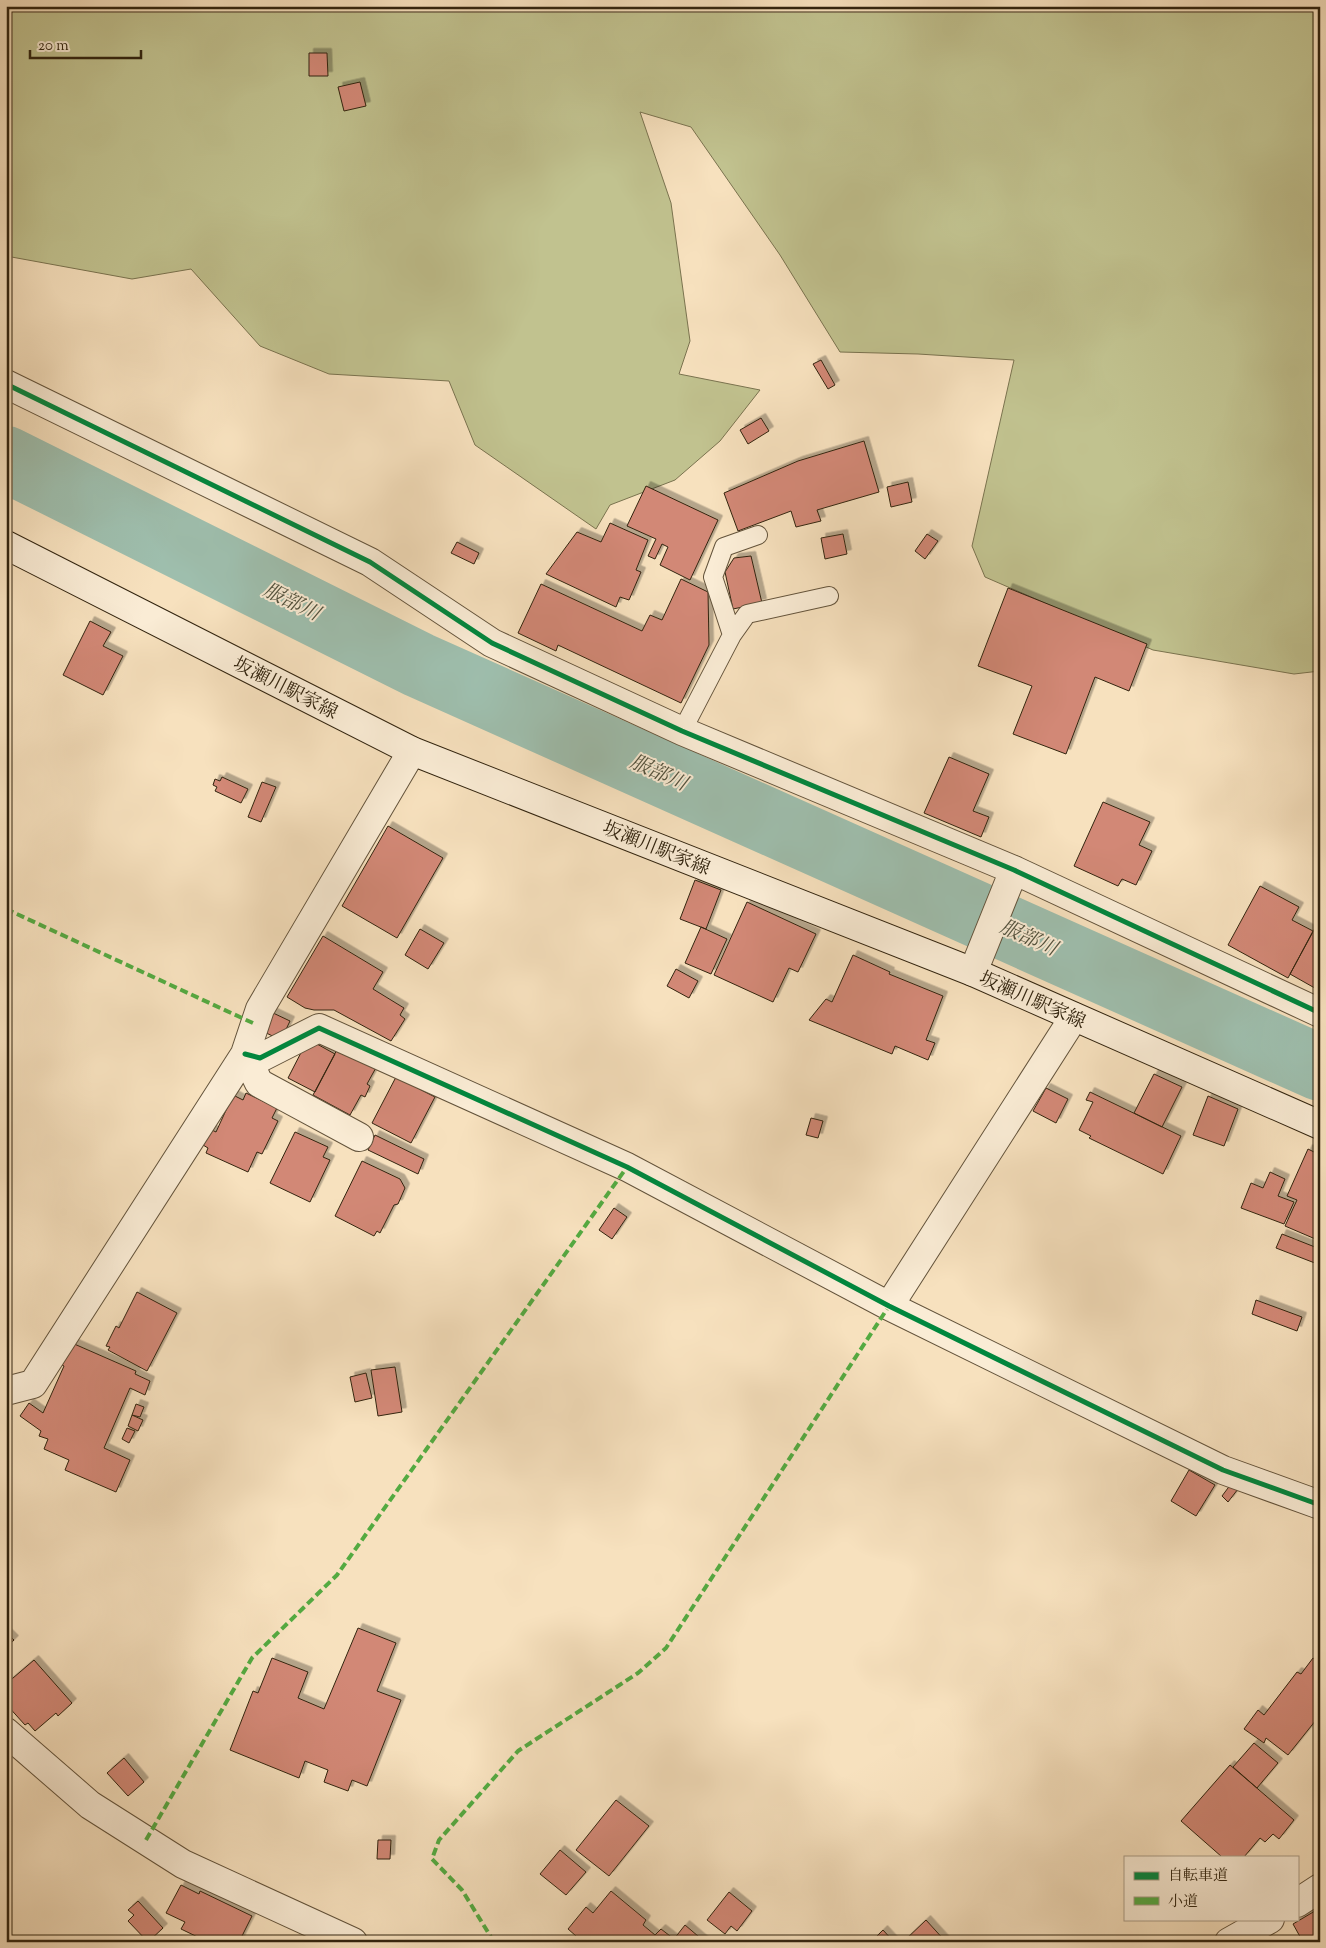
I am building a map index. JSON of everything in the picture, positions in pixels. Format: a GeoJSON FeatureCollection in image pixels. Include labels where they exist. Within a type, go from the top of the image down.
{"type":"FeatureCollection","features":[{"type":"Feature","properties":{"kind":"street"},"geometry":{"type":"LineString","coordinates":[[6,384],[370,562],[492,643],[682,731],[1014,870],[1320,1013]]}},
{"type":"Feature","properties":{"kind":"street","name":"坂瀬川駅家線"},"geometry":{"type":"LineString","coordinates":[[6,545],[412,751],[977,961],[1074,1017],[1320,1125]]}},
{"type":"Feature","properties":{"kind":"street"},"geometry":{"type":"LineString","coordinates":[[6,1391],[33,1384],[245,1054],[260,1009],[412,751]]}},
{"type":"Feature","properties":{"kind":"street"},"geometry":{"type":"LineString","coordinates":[[977,961],[1014,870]]}},
{"type":"Feature","properties":{"kind":"street"},"geometry":{"type":"LineString","coordinates":[[889,1306],[1074,1017]]}},
{"type":"Feature","properties":{"kind":"street"},"geometry":{"type":"LineString","coordinates":[[245,1054],[260,1058],[319,1028],[627,1167],[889,1306],[1223,1470],[1320,1505]]}},
{"type":"Feature","properties":{"kind":"street"},"geometry":{"type":"LineString","coordinates":[[245,1054],[259,1083],[359,1137]]}},
{"type":"Feature","properties":{"kind":"street"},"geometry":{"type":"LineString","coordinates":[[6,1732],[90,1805],[183,1864],[353,1942]]}},
{"type":"Feature","properties":{"kind":"street"},"geometry":{"type":"LineString","coordinates":[[1298,1901],[1320,1888]]}},
{"type":"Feature","properties":{"kind":"street"},"geometry":{"type":"LineString","coordinates":[[1228,1942],[1268,1920]]}},
{"type":"Feature","properties":{"kind":"lane"},"geometry":{"type":"LineString","coordinates":[[732,635],[713,577],[724,547],[758,535]]}},
{"type":"Feature","properties":{"kind":"lane"},"geometry":{"type":"LineString","coordinates":[[682,731],[732,635],[747,614],[829,596]]}},
{"type":"Feature","properties":{"kind":"green space"},"geometry":{"type":"Polygon","coordinates":[[[6,6],[1320,6],[1320,671],[1294,674],[1153,650],[985,577],[972,546],[1014,360],[918,354],[840,352],[780,255],[691,127],[640,112],[671,203],[690,341],[679,374],[760,390],[720,441],[675,480],[610,505],[596,529],[475,445],[449,381],[329,374],[260,346],[191,269],[132,279],[6,256],[6,6]]]}},
{"type":"Feature","properties":{"kind":"building"},"geometry":{"type":"Polygon","coordinates":[[[309,53],[327,53],[328,76],[309,76],[309,53]]]}},
{"type":"Feature","properties":{"kind":"building"},"geometry":{"type":"Polygon","coordinates":[[[360,82],[366,106],[344,111],[338,87],[360,82]]]}},
{"type":"Feature","properties":{"kind":"building"},"geometry":{"type":"Polygon","coordinates":[[[821,360],[835,385],[828,389],[813,364],[821,360]]]}},
{"type":"Feature","properties":{"kind":"building"},"geometry":{"type":"Polygon","coordinates":[[[761,418],[769,431],[748,444],[740,430],[761,418]]]}},
{"type":"Feature","properties":{"kind":"building"},"geometry":{"type":"Polygon","coordinates":[[[864,441],[879,492],[817,510],[821,521],[796,527],[791,511],[738,531],[724,493],[798,461],[864,441]]]}},
{"type":"Feature","properties":{"kind":"building"},"geometry":{"type":"Polygon","coordinates":[[[908,482],[912,502],[891,507],[887,487],[908,482]]]}},
{"type":"Feature","properties":{"kind":"building"},"geometry":{"type":"Polygon","coordinates":[[[646,486],[718,520],[690,580],[660,565],[668,547],[662,544],[655,559],[648,556],[656,539],[627,526],[646,486]]]}},
{"type":"Feature","properties":{"kind":"building"},"geometry":{"type":"Polygon","coordinates":[[[610,523],[648,540],[636,570],[641,572],[629,600],[620,597],[616,607],[546,574],[577,532],[601,542],[610,523]]]}},
{"type":"Feature","properties":{"kind":"building"},"geometry":{"type":"Polygon","coordinates":[[[843,534],[847,554],[825,559],[821,538],[843,534]]]}},
{"type":"Feature","properties":{"kind":"building"},"geometry":{"type":"Polygon","coordinates":[[[927,534],[938,541],[925,559],[915,551],[927,534]]]}},
{"type":"Feature","properties":{"kind":"building"},"geometry":{"type":"Polygon","coordinates":[[[457,542],[479,553],[474,564],[451,553],[457,542]]]}},
{"type":"Feature","properties":{"kind":"building"},"geometry":{"type":"Polygon","coordinates":[[[751,556],[762,603],[733,609],[725,572],[734,558],[751,556]]]}},
{"type":"Feature","properties":{"kind":"building"},"geometry":{"type":"Polygon","coordinates":[[[681,579],[708,592],[709,645],[681,703],[558,645],[556,651],[518,633],[541,584],[642,631],[650,615],[662,620],[681,579]]]}},
{"type":"Feature","properties":{"kind":"building"},"geometry":{"type":"Polygon","coordinates":[[[1008,588],[1147,644],[1129,691],[1095,677],[1066,754],[1013,734],[1032,686],[978,666],[1008,588]]]}},
{"type":"Feature","properties":{"kind":"building"},"geometry":{"type":"Polygon","coordinates":[[[90,621],[111,632],[103,646],[123,656],[103,695],[63,675],[90,621]]]}},
{"type":"Feature","properties":{"kind":"building"},"geometry":{"type":"Polygon","coordinates":[[[949,757],[989,774],[973,811],[989,817],[981,837],[924,813],[949,757]]]}},
{"type":"Feature","properties":{"kind":"building"},"geometry":{"type":"Polygon","coordinates":[[[222,777],[248,789],[241,803],[215,791],[217,787],[213,785],[215,779],[220,781],[222,777]]]}},
{"type":"Feature","properties":{"kind":"building"},"geometry":{"type":"Polygon","coordinates":[[[262,782],[276,787],[261,822],[248,817],[262,782]]]}},
{"type":"Feature","properties":{"kind":"building"},"geometry":{"type":"Polygon","coordinates":[[[1103,802],[1150,822],[1139,845],[1152,851],[1136,885],[1122,879],[1118,886],[1074,866],[1103,802]]]}},
{"type":"Feature","properties":{"kind":"building"},"geometry":{"type":"Polygon","coordinates":[[[388,826],[443,858],[397,938],[342,906],[388,826]]]}},
{"type":"Feature","properties":{"kind":"building"},"geometry":{"type":"Polygon","coordinates":[[[695,880],[721,890],[706,929],[680,919],[695,880]]]}},
{"type":"Feature","properties":{"kind":"building"},"geometry":{"type":"Polygon","coordinates":[[[1260,886],[1299,907],[1292,920],[1313,931],[1288,978],[1228,945],[1260,886]]]}},
{"type":"Feature","properties":{"kind":"building"},"geometry":{"type":"Polygon","coordinates":[[[747,902],[816,934],[798,972],[789,968],[773,1002],[714,975],[747,902]]]}},
{"type":"Feature","properties":{"kind":"building"},"geometry":{"type":"Polygon","coordinates":[[[1320,919],[1320,991],[1290,974],[1320,919]]]}},
{"type":"Feature","properties":{"kind":"building"},"geometry":{"type":"Polygon","coordinates":[[[701,927],[727,939],[711,974],[685,963],[701,927]]]}},
{"type":"Feature","properties":{"kind":"building"},"geometry":{"type":"Polygon","coordinates":[[[420,929],[444,943],[428,969],[405,955],[420,929]]]}},
{"type":"Feature","properties":{"kind":"building"},"geometry":{"type":"Polygon","coordinates":[[[323,936],[383,972],[373,989],[404,1008],[400,1015],[405,1019],[391,1041],[334,1010],[305,1008],[287,997],[323,936]]]}},
{"type":"Feature","properties":{"kind":"building"},"geometry":{"type":"Polygon","coordinates":[[[853,955],[890,972],[889,974],[943,996],[926,1040],[935,1043],[928,1060],[895,1046],[892,1054],[809,1020],[826,999],[832,1002],[853,955]]]}},
{"type":"Feature","properties":{"kind":"building"},"geometry":{"type":"Polygon","coordinates":[[[676,969],[698,981],[689,998],[667,986],[676,969]]]}},
{"type":"Feature","properties":{"kind":"building"},"geometry":{"type":"Polygon","coordinates":[[[271,1012],[290,1021],[281,1040],[262,1031],[271,1012]]]}},
{"type":"Feature","properties":{"kind":"building"},"geometry":{"type":"Polygon","coordinates":[[[308,1039],[335,1054],[315,1092],[288,1078],[308,1039]]]}},
{"type":"Feature","properties":{"kind":"building"},"geometry":{"type":"Polygon","coordinates":[[[340,1044],[378,1064],[367,1084],[370,1086],[365,1097],[361,1095],[350,1115],[313,1095],[340,1044]]]}},
{"type":"Feature","properties":{"kind":"building"},"geometry":{"type":"Polygon","coordinates":[[[1154,1074],[1182,1087],[1162,1127],[1134,1113],[1154,1074]]]}},
{"type":"Feature","properties":{"kind":"building"},"geometry":{"type":"Polygon","coordinates":[[[396,1077],[435,1097],[411,1143],[372,1123],[396,1077]]]}},
{"type":"Feature","properties":{"kind":"building"},"geometry":{"type":"Polygon","coordinates":[[[1046,1088],[1068,1099],[1056,1123],[1033,1111],[1046,1088]]]}},
{"type":"Feature","properties":{"kind":"building"},"geometry":{"type":"Polygon","coordinates":[[[1090,1092],[1181,1136],[1163,1174],[1089,1138],[1091,1136],[1079,1130],[1093,1102],[1086,1100],[1090,1092]]]}},
{"type":"Feature","properties":{"kind":"building"},"geometry":{"type":"Polygon","coordinates":[[[246,1093],[277,1108],[272,1118],[278,1121],[262,1154],[257,1152],[248,1172],[206,1153],[208,1148],[203,1145],[210,1129],[216,1132],[233,1095],[243,1100],[246,1093]]]}},
{"type":"Feature","properties":{"kind":"building"},"geometry":{"type":"Polygon","coordinates":[[[1208,1096],[1238,1109],[1224,1146],[1193,1135],[1208,1096]]]}},
{"type":"Feature","properties":{"kind":"building"},"geometry":{"type":"Polygon","coordinates":[[[811,1118],[823,1121],[818,1138],[806,1135],[811,1118]]]}},
{"type":"Feature","properties":{"kind":"building"},"geometry":{"type":"Polygon","coordinates":[[[295,1132],[328,1147],[323,1157],[330,1160],[310,1202],[270,1183],[295,1132]]]}},
{"type":"Feature","properties":{"kind":"building"},"geometry":{"type":"Polygon","coordinates":[[[375,1135],[424,1159],[418,1174],[368,1150],[375,1135]]]}},
{"type":"Feature","properties":{"kind":"building"},"geometry":{"type":"Polygon","coordinates":[[[1308,1149],[1320,1155],[1320,1241],[1285,1226],[1297,1200],[1287,1196],[1308,1149]]]}},
{"type":"Feature","properties":{"kind":"building"},"geometry":{"type":"Polygon","coordinates":[[[362,1161],[400,1179],[405,1188],[398,1204],[394,1205],[380,1233],[377,1231],[374,1236],[335,1216],[362,1161]]]}},
{"type":"Feature","properties":{"kind":"building"},"geometry":{"type":"Polygon","coordinates":[[[1270,1172],[1285,1179],[1278,1196],[1294,1202],[1284,1224],[1241,1208],[1251,1183],[1263,1188],[1270,1172]]]}},
{"type":"Feature","properties":{"kind":"building"},"geometry":{"type":"Polygon","coordinates":[[[614,1208],[627,1217],[612,1239],[599,1230],[614,1208]]]}},
{"type":"Feature","properties":{"kind":"building"},"geometry":{"type":"Polygon","coordinates":[[[1282,1234],[1320,1249],[1320,1265],[1276,1248],[1282,1234]]]}},
{"type":"Feature","properties":{"kind":"building"},"geometry":{"type":"Polygon","coordinates":[[[137,1292],[177,1313],[147,1371],[108,1350],[110,1347],[106,1346],[116,1326],[119,1328],[137,1292]]]}},
{"type":"Feature","properties":{"kind":"building"},"geometry":{"type":"Polygon","coordinates":[[[1256,1300],[1302,1317],[1297,1331],[1252,1314],[1256,1300]]]}},
{"type":"Feature","properties":{"kind":"building"},"geometry":{"type":"Polygon","coordinates":[[[72,1343],[136,1371],[135,1374],[150,1381],[145,1395],[130,1388],[104,1448],[130,1460],[116,1492],[65,1470],[69,1460],[44,1449],[48,1439],[39,1436],[41,1431],[20,1416],[29,1403],[43,1413],[72,1343]]]}},
{"type":"Feature","properties":{"kind":"building"},"geometry":{"type":"Polygon","coordinates":[[[395,1367],[402,1412],[378,1416],[371,1370],[395,1367]]]}},
{"type":"Feature","properties":{"kind":"building"},"geometry":{"type":"Polygon","coordinates":[[[366,1373],[372,1398],[355,1402],[350,1377],[366,1373]]]}},
{"type":"Feature","properties":{"kind":"building"},"geometry":{"type":"Polygon","coordinates":[[[136,1404],[144,1407],[140,1417],[132,1415],[136,1404]]]}},
{"type":"Feature","properties":{"kind":"building"},"geometry":{"type":"Polygon","coordinates":[[[132,1415],[143,1420],[138,1431],[128,1426],[132,1415]]]}},
{"type":"Feature","properties":{"kind":"building"},"geometry":{"type":"Polygon","coordinates":[[[127,1428],[135,1431],[129,1443],[122,1439],[127,1428]]]}},
{"type":"Feature","properties":{"kind":"building"},"geometry":{"type":"Polygon","coordinates":[[[1189,1470],[1215,1485],[1196,1516],[1171,1501],[1189,1470]]]}},
{"type":"Feature","properties":{"kind":"building"},"geometry":{"type":"Polygon","coordinates":[[[1231,1484],[1238,1489],[1228,1502],[1222,1496],[1231,1484]]]}},
{"type":"Feature","properties":{"kind":"building"},"geometry":{"type":"Polygon","coordinates":[[[358,1628],[396,1643],[377,1691],[401,1700],[367,1786],[352,1780],[348,1791],[324,1782],[328,1770],[305,1761],[299,1778],[230,1750],[253,1691],[258,1693],[272,1658],[308,1672],[298,1698],[324,1709],[358,1628]]]}},
{"type":"Feature","properties":{"kind":"building"},"geometry":{"type":"Polygon","coordinates":[[[6,1632],[14,1640],[6,1648],[6,1632]]]}},
{"type":"Feature","properties":{"kind":"building"},"geometry":{"type":"Polygon","coordinates":[[[1313,1658],[1320,1663],[1320,1715],[1288,1755],[1266,1738],[1264,1743],[1244,1729],[1258,1710],[1264,1715],[1297,1672],[1301,1674],[1313,1658]]]}},
{"type":"Feature","properties":{"kind":"building"},"geometry":{"type":"Polygon","coordinates":[[[34,1660],[72,1703],[58,1716],[56,1713],[35,1731],[28,1723],[25,1725],[6,1704],[6,1684],[34,1660]]]}},
{"type":"Feature","properties":{"kind":"building"},"geometry":{"type":"Polygon","coordinates":[[[1254,1743],[1278,1763],[1257,1788],[1233,1767],[1254,1743]]]}},
{"type":"Feature","properties":{"kind":"building"},"geometry":{"type":"Polygon","coordinates":[[[124,1758],[144,1782],[128,1796],[107,1773],[124,1758]]]}},
{"type":"Feature","properties":{"kind":"building"},"geometry":{"type":"Polygon","coordinates":[[[1230,1765],[1294,1820],[1279,1839],[1273,1834],[1265,1842],[1260,1838],[1245,1856],[1221,1856],[1181,1821],[1230,1765]]]}},
{"type":"Feature","properties":{"kind":"building"},"geometry":{"type":"Polygon","coordinates":[[[616,1800],[649,1826],[609,1876],[576,1850],[616,1800]]]}},
{"type":"Feature","properties":{"kind":"building"},"geometry":{"type":"Polygon","coordinates":[[[378,1840],[391,1840],[390,1859],[377,1859],[378,1840]]]}},
{"type":"Feature","properties":{"kind":"building"},"geometry":{"type":"Polygon","coordinates":[[[560,1850],[586,1872],[566,1895],[540,1874],[560,1850]]]}},
{"type":"Feature","properties":{"kind":"building"},"geometry":{"type":"Polygon","coordinates":[[[181,1885],[199,1894],[200,1891],[252,1916],[239,1942],[208,1942],[181,1929],[185,1922],[166,1913],[181,1885]]]}},
{"type":"Feature","properties":{"kind":"building"},"geometry":{"type":"Polygon","coordinates":[[[611,1891],[646,1920],[643,1925],[655,1935],[661,1929],[674,1939],[685,1925],[705,1942],[571,1942],[576,1936],[568,1929],[586,1907],[593,1913],[611,1891]]]}},
{"type":"Feature","properties":{"kind":"building"},"geometry":{"type":"Polygon","coordinates":[[[729,1892],[752,1911],[737,1931],[731,1926],[725,1934],[707,1920],[729,1892]]]}},
{"type":"Feature","properties":{"kind":"building"},"geometry":{"type":"Polygon","coordinates":[[[138,1901],[163,1928],[148,1942],[128,1921],[134,1915],[128,1910],[138,1901]]]}},
{"type":"Feature","properties":{"kind":"building"},"geometry":{"type":"Polygon","coordinates":[[[1320,1908],[1320,1942],[1303,1942],[1293,1924],[1320,1908]]]}},
{"type":"Feature","properties":{"kind":"building"},"geometry":{"type":"Polygon","coordinates":[[[926,1920],[946,1942],[903,1942],[926,1920]]]}},
{"type":"Feature","properties":{"kind":"building"},"geometry":{"type":"Polygon","coordinates":[[[883,1930],[894,1942],[871,1942],[883,1930]]]}},
{"type":"Feature","properties":{"kind":"waterway","name":"服部川"},"geometry":{"type":"LineString","coordinates":[[6,459],[419,665],[1320,1068]]}},
{"type":"Feature","properties":{"kind":"marked path"},"geometry":{"type":"LineString","coordinates":[[6,909],[255,1024]]}},
{"type":"Feature","properties":{"kind":"marked path"},"geometry":{"type":"LineString","coordinates":[[146,1840],[252,1658],[337,1575],[627,1167]]}},
{"type":"Feature","properties":{"kind":"marked path"},"geometry":{"type":"LineString","coordinates":[[494,1942],[462,1890],[432,1859],[439,1840],[518,1751],[638,1673],[666,1648],[889,1306]]}},
{"type":"Feature","properties":{"kind":"cycle path"},"geometry":{"type":"LineString","coordinates":[[6,384],[370,562],[492,643],[682,731],[1014,870],[1320,1013]]}},
{"type":"Feature","properties":{"kind":"cycle path"},"geometry":{"type":"LineString","coordinates":[[245,1054],[260,1058],[319,1028],[627,1167],[889,1306],[1223,1470],[1320,1505]]}}]}
